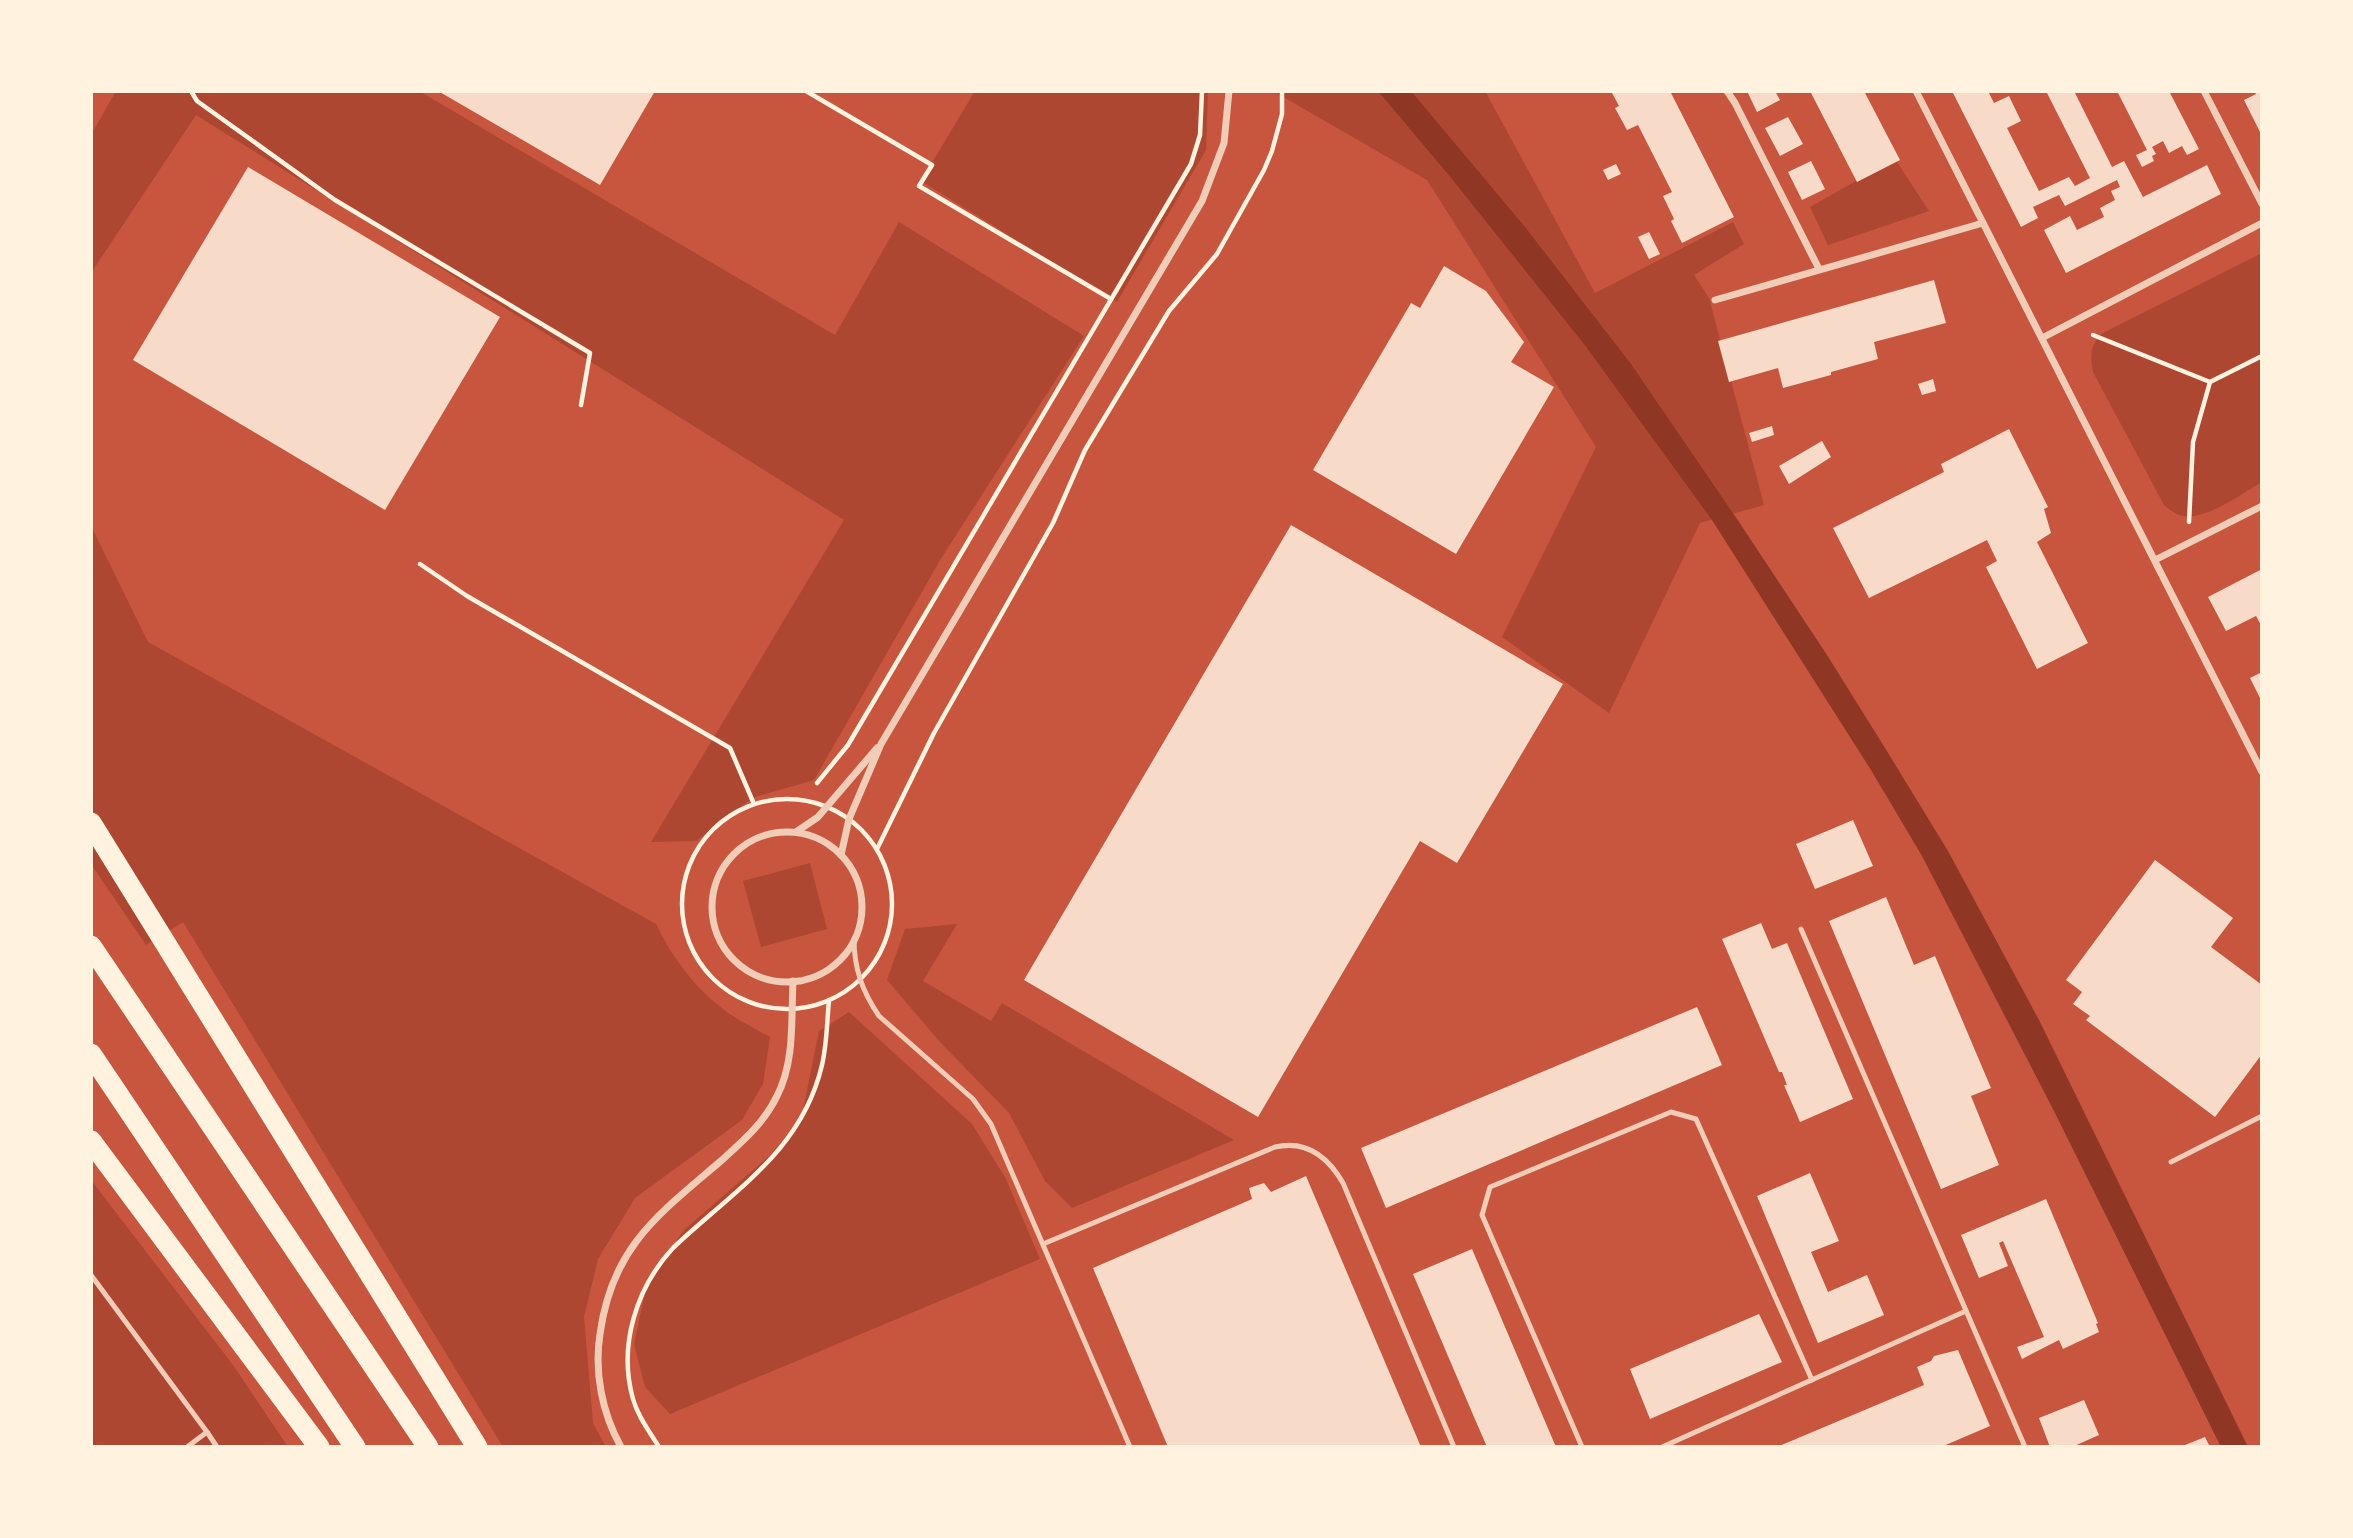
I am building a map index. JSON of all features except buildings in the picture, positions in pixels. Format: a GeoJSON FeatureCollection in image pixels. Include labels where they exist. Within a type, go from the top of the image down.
{"type":"FeatureCollection","features":[{"type":"Feature","properties":{"kind":"highway"},"geometry":{"type":"LineString","coordinates":[[91,823],[477,1447]]}},
{"type":"Feature","properties":{"kind":"highway"},"geometry":{"type":"LineString","coordinates":[[91,946],[428,1447]]}},
{"type":"Feature","properties":{"kind":"highway"},"geometry":{"type":"LineString","coordinates":[[91,1054],[355,1447]]}},
{"type":"Feature","properties":{"kind":"highway"},"geometry":{"type":"LineString","coordinates":[[91,1141],[319,1447]]}},
{"type":"Feature","properties":{"kind":"street"},"geometry":{"type":"LineString","coordinates":[[841,855],[849,819],[880,744],[1202,201],[1224,143],[1229,91]]}},
{"type":"Feature","properties":{"kind":"street"},"geometry":{"type":"LineString","coordinates":[[1727,91],[1819,269]]}},
{"type":"Feature","properties":{"kind":"street"},"geometry":{"type":"LineString","coordinates":[[1916,91],[2262,772]]}},
{"type":"Feature","properties":{"kind":"street"},"geometry":{"type":"LineString","coordinates":[[2204,91],[2262,204]]}},
{"type":"Feature","properties":{"kind":"street"},"geometry":{"type":"LineString","coordinates":[[1715,300],[1983,223]]}},
{"type":"Feature","properties":{"kind":"street"},"geometry":{"type":"LineString","coordinates":[[2042,338],[2262,223]]}},
{"type":"Feature","properties":{"kind":"street"},"geometry":{"type":"LineString","coordinates":[[2155,560],[2262,506]]}},
{"type":"Feature","properties":{"kind":"street"},"geometry":{"type":"LineString","coordinates":[[796,832],[818,817],[880,744]]}},
{"type":"Feature","properties":{"kind":"street"},"geometry":{"type":"LineString","coordinates":[[796,832],[820,839],[841,855],[854,874],[861,896],[861,918],[855,939],[842,957],[824,971],[804,980],[793,981],[768,979],[746,969],[727,952],[716,930],[713,893],[721,871],[743,846],[762,836],[796,832]]}},
{"type":"Feature","properties":{"kind":"street"},"geometry":{"type":"LineString","coordinates":[[621,1447],[610,1425],[598,1365],[602,1317],[615,1275],[647,1226],[738,1146],[767,1114],[778,1095],[789,1059],[793,981]]}},
{"type":"Feature","properties":{"kind":"lane"},"geometry":{"type":"LineString","coordinates":[[1801,929],[2025,1447]]}},
{"type":"Feature","properties":{"kind":"lane"},"geometry":{"type":"LineString","coordinates":[[855,939],[855,966],[870,1002],[884,1022],[959,1086],[983,1110],[991,1124],[1130,1447]]}},
{"type":"Feature","properties":{"kind":"lane"},"geometry":{"type":"LineString","coordinates":[[1582,1447],[1482,1215],[1490,1187],[1671,1112],[1696,1119],[1812,1380]]}},
{"type":"Feature","properties":{"kind":"lane"},"geometry":{"type":"LineString","coordinates":[[2171,1162],[2262,1116]]}},
{"type":"Feature","properties":{"kind":"lane"},"geometry":{"type":"LineString","coordinates":[[1043,1244],[1275,1147],[1296,1144],[1317,1152],[1328,1161],[1343,1183],[1454,1447]]}},
{"type":"Feature","properties":{"kind":"lane"},"geometry":{"type":"LineString","coordinates":[[91,1275],[217,1447]]}},
{"type":"Feature","properties":{"kind":"lane"},"geometry":{"type":"LineString","coordinates":[[1662,1447],[1966,1311]]}},
{"type":"Feature","properties":{"kind":"lane"},"geometry":{"type":"LineString","coordinates":[[187,1447],[206,1432]]}},
{"type":"Feature","properties":{"kind":"path"},"geometry":{"type":"LineString","coordinates":[[191,91],[197,101],[335,200],[590,353],[580,405]]}},
{"type":"Feature","properties":{"kind":"path"},"geometry":{"type":"LineString","coordinates":[[806,91],[932,166],[919,186],[1111,299]]}},
{"type":"Feature","properties":{"kind":"path"},"geometry":{"type":"LineString","coordinates":[[804,800],[848,745],[1191,164],[1200,135],[1202,91]]}},
{"type":"Feature","properties":{"kind":"path"},"geometry":{"type":"LineString","coordinates":[[877,849],[934,733],[1053,523],[1085,450],[1169,311],[1217,254],[1264,170],[1282,114],[1282,91]]}},
{"type":"Feature","properties":{"kind":"path"},"geometry":{"type":"LineString","coordinates":[[2068,324],[2210,382]]}},
{"type":"Feature","properties":{"kind":"path"},"geometry":{"type":"LineString","coordinates":[[2188,543],[2193,442],[2210,382],[2262,356]]}},
{"type":"Feature","properties":{"kind":"path"},"geometry":{"type":"LineString","coordinates":[[420,564],[467,596],[730,748],[754,804]]}},
{"type":"Feature","properties":{"kind":"path"},"geometry":{"type":"LineString","coordinates":[[779,799],[804,800],[827,807],[849,819],[877,849],[889,879],[892,914],[882,949],[872,966],[860,979],[829,1000],[792,1009],[752,1003],[717,983],[693,951],[682,912],[686,873],[701,843],[724,820],[754,804],[779,799]]}},
{"type":"Feature","properties":{"kind":"path"},"geometry":{"type":"LineString","coordinates":[[659,1447],[640,1416],[629,1379],[629,1339],[642,1295],[660,1262],[673,1248],[769,1163],[791,1136],[818,1082],[823,1061],[829,1000]]}},
{"type":"Feature","properties":{"kind":"shaded area"},"geometry":{"type":"Polygon","coordinates":[[[116,91],[419,91],[835,335],[899,222],[1084,336],[942,557],[814,780],[752,798],[696,841],[651,842],[844,520],[196,115],[91,273],[91,135],[116,91]]]}},
{"type":"Feature","properties":{"kind":"shaded area"},"geometry":{"type":"Polygon","coordinates":[[[975,91],[1208,91],[1206,150],[1117,302],[921,181],[975,91]]]}},
{"type":"Feature","properties":{"kind":"shaded area"},"geometry":{"type":"Polygon","coordinates":[[[1273,91],[1485,91],[1595,293],[1733,222],[1744,244],[1694,275],[1709,298],[1764,505],[1700,523],[1609,713],[1502,637],[1596,447],[1427,180],[1273,91]]]}},
{"type":"Feature","properties":{"kind":"shaded area"},"geometry":{"type":"Polygon","coordinates":[[[1378,91],[1411,91],[1525,227],[1631,364],[1827,655],[1948,851],[2039,1020],[2248,1447],[2221,1447],[2054,1111],[1922,856],[1871,770],[1712,520],[1584,344],[1378,91]]]}},
{"type":"Feature","properties":{"kind":"shaded area"},"geometry":{"type":"Polygon","coordinates":[[[1895,159],[1929,211],[1828,245],[1810,207],[1895,159]]]}},
{"type":"Feature","properties":{"kind":"shaded area"},"geometry":{"type":"Polygon","coordinates":[[[2262,253],[2262,482],[2213,510],[2193,516],[2181,515],[2164,505],[2093,372],[2093,347],[2101,334],[2262,253]]]}},
{"type":"Feature","properties":{"kind":"shaded area"},"geometry":{"type":"Polygon","coordinates":[[[91,526],[148,642],[656,924],[676,959],[702,991],[728,1013],[770,1037],[763,1084],[742,1120],[635,1198],[598,1259],[584,1317],[593,1423],[606,1447],[503,1447],[183,922],[146,945],[91,864],[91,526]]]}},
{"type":"Feature","properties":{"kind":"shaded area"},"geometry":{"type":"Polygon","coordinates":[[[810,863],[827,929],[761,947],[743,881],[810,863]]]}},
{"type":"Feature","properties":{"kind":"shaded area"},"geometry":{"type":"Polygon","coordinates":[[[957,924],[923,981],[991,1021],[1002,1003],[1234,1140],[1072,1208],[1045,1181],[1009,1113],[940,1042],[887,980],[905,929],[957,924]]]}},
{"type":"Feature","properties":{"kind":"shaded area"},"geometry":{"type":"Polygon","coordinates":[[[849,1012],[972,1124],[1006,1179],[1040,1259],[670,1414],[645,1387],[634,1344],[647,1283],[684,1230],[767,1158],[801,1120],[819,1031],[849,1012]]]}},
{"type":"Feature","properties":{"kind":"shaded area"},"geometry":{"type":"Polygon","coordinates":[[[91,1180],[233,1365],[288,1447],[91,1447],[91,1180]]]}}]}
